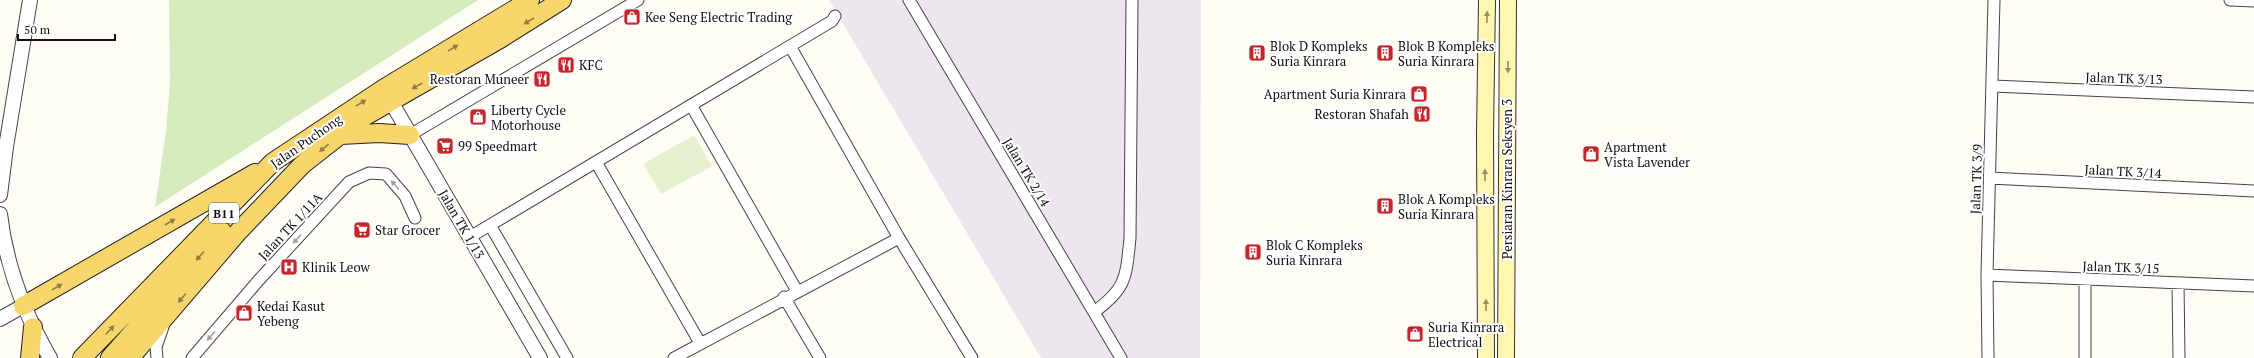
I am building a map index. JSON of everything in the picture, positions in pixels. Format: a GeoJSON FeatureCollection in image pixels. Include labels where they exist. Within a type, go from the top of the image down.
{"type":"FeatureCollection","features":[{"type":"Feature","properties":{"kind":"main road","name":"Jalan Puchong"},"geometry":{"type":"LineString","coordinates":[[82,358],[273,162],[387,95],[530,0]]}},
{"type":"Feature","properties":{"kind":"main road","name":"Jalan Puchong"},"geometry":{"type":"LineString","coordinates":[[130,358],[238,232],[302,165],[362,118],[387,95],[500,39],[562,0]]}},
{"type":"Feature","properties":{"kind":"main road","name":"Persiaran Kinrara Seksyen 3"},"geometry":{"type":"LineString","coordinates":[[1486,358],[1485,134],[1487,0]]}},
{"type":"Feature","properties":{"kind":"main road","name":"Persiaran Kinrara Seksyen 3"},"geometry":{"type":"LineString","coordinates":[[1506,358],[1508,0]]}},
{"type":"Feature","properties":{"kind":"main road"},"geometry":{"type":"LineString","coordinates":[[341,135],[380,133],[410,135]]}},
{"type":"Feature","properties":{"kind":"main road"},"geometry":{"type":"LineString","coordinates":[[23,306],[273,162]]}},
{"type":"Feature","properties":{"kind":"main road"},"geometry":{"type":"LineString","coordinates":[[110,358],[224,228],[264,190],[302,165]]}},
{"type":"Feature","properties":{"kind":"main road"},"geometry":{"type":"LineString","coordinates":[[30,358],[34,327]]}},
{"type":"Feature","properties":{"kind":"street"},"geometry":{"type":"LineString","coordinates":[[0,195],[6,147],[30,0]]}},
{"type":"Feature","properties":{"kind":"street"},"geometry":{"type":"LineString","coordinates":[[410,135],[638,0]]}},
{"type":"Feature","properties":{"kind":"street","name":"Jalan TK 2/14"},"geometry":{"type":"LineString","coordinates":[[909,0],[1121,358]]}},
{"type":"Feature","properties":{"kind":"street"},"geometry":{"type":"LineString","coordinates":[[1094,312],[1113,298],[1127,274],[1130,238],[1132,0]]}},
{"type":"Feature","properties":{"kind":"street","name":"Jalan TK 3/9"},"geometry":{"type":"LineString","coordinates":[[1988,358],[1987,275],[1994,0]]}},
{"type":"Feature","properties":{"kind":"street"},"geometry":{"type":"LineString","coordinates":[[2230,0],[2254,1]]}},
{"type":"Feature","properties":{"kind":"street"},"geometry":{"type":"LineString","coordinates":[[470,237],[832,21],[835,16]]}},
{"type":"Feature","properties":{"kind":"street"},"geometry":{"type":"LineString","coordinates":[[790,46],[899,238],[972,358]]}},
{"type":"Feature","properties":{"kind":"street","name":"Jalan TK 3/13"},"geometry":{"type":"LineString","coordinates":[[1993,86],[2254,97]]}},
{"type":"Feature","properties":{"kind":"street","name":"Jalan TK 1/13"},"geometry":{"type":"LineString","coordinates":[[387,95],[540,358]]}},
{"type":"Feature","properties":{"kind":"street"},"geometry":{"type":"LineString","coordinates":[[691,105],[797,291]]}},
{"type":"Feature","properties":{"kind":"street"},"geometry":{"type":"LineString","coordinates":[[596,162],[700,343]]}},
{"type":"Feature","properties":{"kind":"street","name":"Jalan TK 1/11A"},"geometry":{"type":"LineString","coordinates":[[192,358],[258,281],[349,182],[368,173],[386,174],[405,196],[415,218]]}},
{"type":"Feature","properties":{"kind":"street","name":"Jalan TK 3/14"},"geometry":{"type":"LineString","coordinates":[[1990,178],[2254,191]]}},
{"type":"Feature","properties":{"kind":"street"},"geometry":{"type":"LineString","coordinates":[[0,214],[4,248],[23,306],[50,358]]}},
{"type":"Feature","properties":{"kind":"street"},"geometry":{"type":"LineString","coordinates":[[490,225],[567,358]]}},
{"type":"Feature","properties":{"kind":"street"},"geometry":{"type":"LineString","coordinates":[[675,358],[797,291],[899,238]]}},
{"type":"Feature","properties":{"kind":"street","name":"Jalan TK 3/15"},"geometry":{"type":"LineString","coordinates":[[1987,275],[2254,286]]}},
{"type":"Feature","properties":{"kind":"street"},"geometry":{"type":"LineString","coordinates":[[2085,280],[2085,358]]}},
{"type":"Feature","properties":{"kind":"street"},"geometry":{"type":"LineString","coordinates":[[2178,283],[2179,358]]}},
{"type":"Feature","properties":{"kind":"street"},"geometry":{"type":"LineString","coordinates":[[784,298],[820,358]]}},
{"type":"Feature","properties":{"kind":"street"},"geometry":{"type":"LineString","coordinates":[[0,320],[23,306]]}},
{"type":"Feature","properties":{"kind":"street"},"geometry":{"type":"LineString","coordinates":[[157,358],[156,347],[166,316]]}},
{"type":"Feature","properties":{"kind":"shaded area"},"geometry":{"type":"Polygon","coordinates":[[[829,0],[1201,0],[1200,358],[1041,358],[829,0]]]}},
{"type":"Feature","properties":{"kind":"green space"},"geometry":{"type":"Polygon","coordinates":[[[169,0],[478,0],[155,207],[166,131],[170,82],[169,0]]]}},
{"type":"Feature","properties":{"kind":"green space"},"geometry":{"type":"Polygon","coordinates":[[[694,135],[712,166],[661,194],[643,164],[694,135]]]}},
{"type":"Feature","properties":{"kind":"place","name":"Kee Seng Electric Trading"},"geometry":{"type":"Point","coordinates":[632,17]}},
{"type":"Feature","properties":{"kind":"place","name":"Blok D Kompleks Suria Kinrara"},"geometry":{"type":"Point","coordinates":[1257,53]}},
{"type":"Feature","properties":{"kind":"place","name":"Blok B Kompleks Suria Kinrara"},"geometry":{"type":"Point","coordinates":[1385,53]}},
{"type":"Feature","properties":{"kind":"place","name":"KFC"},"geometry":{"type":"Point","coordinates":[566,65]}},
{"type":"Feature","properties":{"kind":"place","name":"Restoran Muneer"},"geometry":{"type":"Point","coordinates":[542,79]}},
{"type":"Feature","properties":{"kind":"place","name":"Apartment Suria Kinrara"},"geometry":{"type":"Point","coordinates":[1419,94]}},
{"type":"Feature","properties":{"kind":"place","name":"Restoran Shafah"},"geometry":{"type":"Point","coordinates":[1422,114]}},
{"type":"Feature","properties":{"kind":"place","name":"Liberty Cycle Motorhouse"},"geometry":{"type":"Point","coordinates":[478,117]}},
{"type":"Feature","properties":{"kind":"place","name":"99 Speedmart"},"geometry":{"type":"Point","coordinates":[445,146]}},
{"type":"Feature","properties":{"kind":"place","name":"Apartment Vista Lavender"},"geometry":{"type":"Point","coordinates":[1591,154]}},
{"type":"Feature","properties":{"kind":"place","name":"Blok A Kompleks Suria Kinrara"},"geometry":{"type":"Point","coordinates":[1385,206]}},
{"type":"Feature","properties":{"kind":"place","name":"Star Grocer"},"geometry":{"type":"Point","coordinates":[362,230]}},
{"type":"Feature","properties":{"kind":"place","name":"Blok C Kompleks Suria Kinrara"},"geometry":{"type":"Point","coordinates":[1253,252]}},
{"type":"Feature","properties":{"kind":"place","name":"Klinik Leow"},"geometry":{"type":"Point","coordinates":[289,267]}},
{"type":"Feature","properties":{"kind":"place","name":"Kedai Kasut Yebeng"},"geometry":{"type":"Point","coordinates":[244,313]}},
{"type":"Feature","properties":{"kind":"place","name":"Suria Kinrara Electrical"},"geometry":{"type":"Point","coordinates":[1415,334]}}]}
